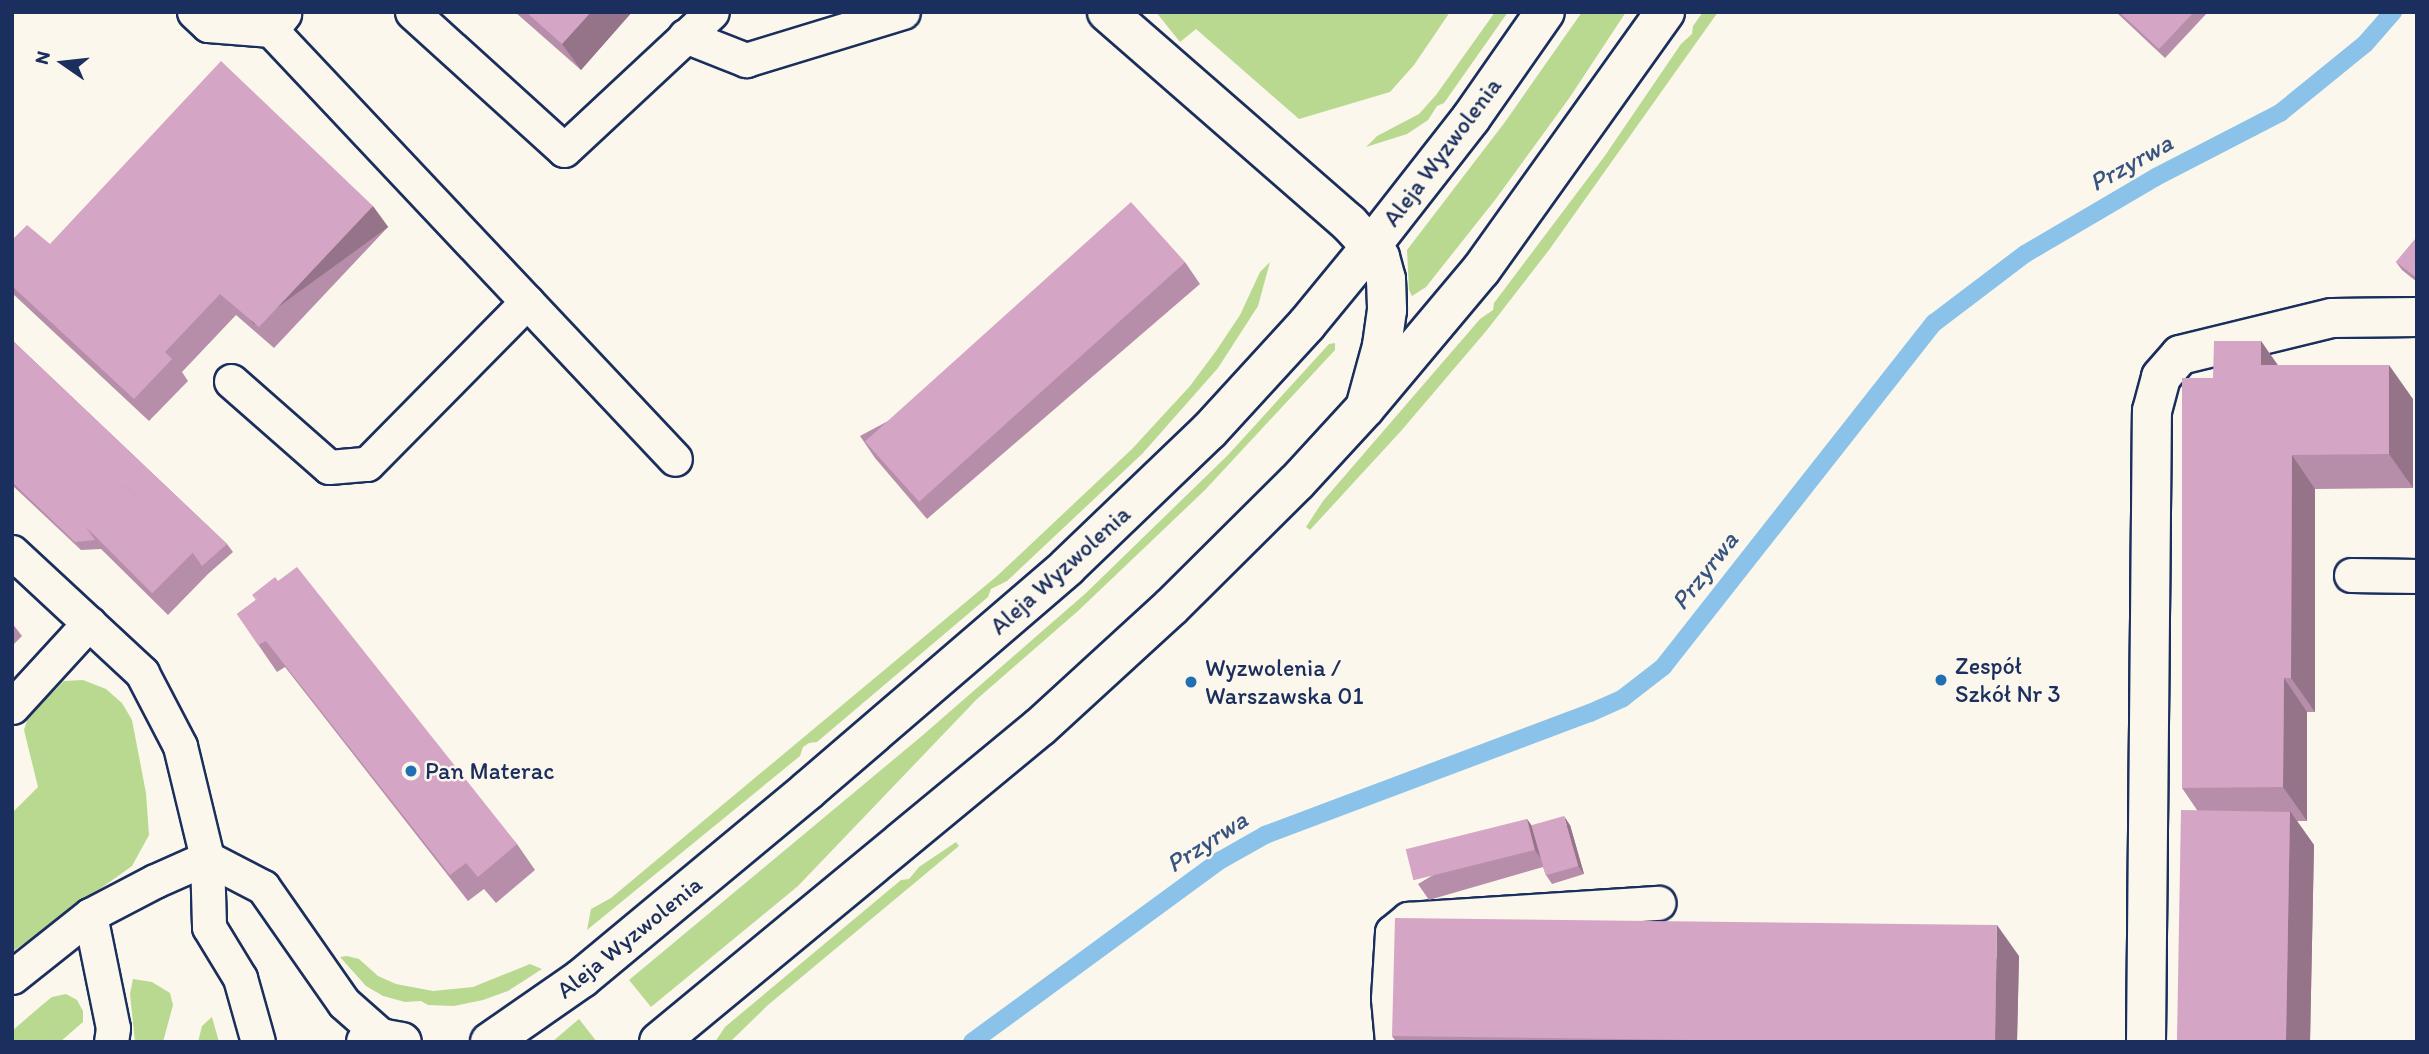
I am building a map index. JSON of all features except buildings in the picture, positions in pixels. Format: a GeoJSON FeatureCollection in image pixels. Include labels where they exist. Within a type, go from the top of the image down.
{"type":"FeatureCollection","features":[{"type":"Feature","properties":{"kind":"main road"},"geometry":{"type":"LineString","coordinates":[[1107,12],[1349,223],[1380,257],[1386,279],[1387,310],[1382,346],[1365,408]]}},
{"type":"Feature","properties":{"kind":"main road","name":"Aleja Wyzwolenia"},"geometry":{"type":"LineString","coordinates":[[490,1042],[603,960],[807,791],[1068,567],[1209,431],[1307,324],[1371,246],[1471,118],[1545,12]]}},
{"type":"Feature","properties":{"kind":"main road"},"geometry":{"type":"LineString","coordinates":[[659,1042],[1040,727],[1171,607],[1297,482],[1365,408],[1481,270],[1665,12]]}},
{"type":"Feature","properties":{"kind":"main road"},"geometry":{"type":"LineString","coordinates":[[2146,1042],[2152,411],[2161,377],[2180,355],[2332,318],[2417,317]]}},
{"type":"Feature","properties":{"kind":"lane"},"geometry":{"type":"LineString","coordinates":[[194,12],[208,25],[279,21],[527,302],[675,459]]}},
{"type":"Feature","properties":{"kind":"lane"},"geometry":{"type":"LineString","coordinates":[[412,12],[565,150],[712,12]]}},
{"type":"Feature","properties":{"kind":"lane"},"geometry":{"type":"LineString","coordinates":[[685,36],[746,60],[903,12]]}},
{"type":"Feature","properties":{"kind":"lane"},"geometry":{"type":"LineString","coordinates":[[231,381],[329,467],[367,464],[527,302]]}},
{"type":"Feature","properties":{"kind":"lane"},"geometry":{"type":"LineString","coordinates":[[12,552],[142,673],[180,746],[207,858],[209,927],[240,978],[258,1042]]}},
{"type":"Feature","properties":{"kind":"lane"},"geometry":{"type":"LineString","coordinates":[[2351,575],[2417,576]]}},
{"type":"Feature","properties":{"kind":"lane"},"geometry":{"type":"LineString","coordinates":[[12,707],[89,624]]}},
{"type":"Feature","properties":{"kind":"lane"},"geometry":{"type":"LineString","coordinates":[[12,977],[90,915],[207,858]]}},
{"type":"Feature","properties":{"kind":"lane"},"geometry":{"type":"LineString","coordinates":[[207,858],[263,887],[344,1003],[384,1041]]}},
{"type":"Feature","properties":{"kind":"lane"},"geometry":{"type":"LineString","coordinates":[[1392,1042],[1388,998],[1392,932],[1408,919],[1658,903]]}},
{"type":"Feature","properties":{"kind":"lane"},"geometry":{"type":"LineString","coordinates":[[90,915],[113,1028],[111,1042]]}},
{"type":"Feature","properties":{"kind":"green space"},"geometry":{"type":"Polygon","coordinates":[[[1156,12],[1450,12],[1414,65],[1390,92],[1299,119],[1196,29],[1180,42],[1156,12]]]}},
{"type":"Feature","properties":{"kind":"green space"},"geometry":{"type":"Polygon","coordinates":[[[1495,12],[1508,12],[1444,103],[1437,106],[1428,120],[1407,134],[1366,147],[1377,136],[1419,114],[1436,95],[1495,12]]]}},
{"type":"Feature","properties":{"kind":"green space"},"geometry":{"type":"Polygon","coordinates":[[[1582,12],[1626,12],[1570,97],[1495,200],[1426,287],[1412,296],[1409,290],[1407,250],[1505,122],[1582,12]]]}},
{"type":"Feature","properties":{"kind":"green space"},"geometry":{"type":"Polygon","coordinates":[[[1703,12],[1718,12],[1549,250],[1487,330],[1401,431],[1310,530],[1306,527],[1323,501],[1480,319],[1493,310],[1494,303],[1604,157],[1681,44],[1692,34],[1693,26],[1703,12]]]}},
{"type":"Feature","properties":{"kind":"green space"},"geometry":{"type":"Polygon","coordinates":[[[1270,262],[1258,306],[1218,368],[1142,454],[1007,581],[991,589],[988,597],[817,742],[803,747],[800,756],[587,930],[591,909],[611,898],[997,576],[1132,449],[1190,386],[1216,351],[1240,315],[1260,272],[1270,262]]]}},
{"type":"Feature","properties":{"kind":"green space"},"geometry":{"type":"Polygon","coordinates":[[[1335,343],[1335,350],[1205,490],[1078,611],[977,699],[798,886],[651,1007],[629,980],[923,735],[1086,593],[1228,455],[1329,344],[1335,343]]]}},
{"type":"Feature","properties":{"kind":"green space"},"geometry":{"type":"Polygon","coordinates":[[[83,680],[106,689],[122,703],[132,720],[146,793],[149,835],[132,866],[12,952],[12,813],[38,787],[24,730],[28,717],[64,681],[83,680]]]}},
{"type":"Feature","properties":{"kind":"green space"},"geometry":{"type":"Polygon","coordinates":[[[956,842],[959,846],[768,1005],[730,1042],[715,1042],[725,1027],[901,880],[909,879],[919,867],[956,842]]]}},
{"type":"Feature","properties":{"kind":"green space"},"geometry":{"type":"Polygon","coordinates":[[[340,957],[359,959],[378,976],[396,984],[433,991],[473,987],[530,964],[542,969],[508,991],[483,1000],[454,1006],[428,1005],[421,1001],[405,1002],[383,996],[366,986],[340,957]]]}},
{"type":"Feature","properties":{"kind":"green space"},"geometry":{"type":"Polygon","coordinates":[[[133,979],[152,982],[170,993],[173,1005],[163,1042],[135,1042],[130,994],[133,979]]]}},
{"type":"Feature","properties":{"kind":"green space"},"geometry":{"type":"Polygon","coordinates":[[[66,994],[77,1000],[83,1011],[83,1022],[60,1042],[12,1042],[12,1031],[52,997],[66,994]]]}},
{"type":"Feature","properties":{"kind":"green space"},"geometry":{"type":"Polygon","coordinates":[[[212,1017],[219,1042],[198,1042],[202,1026],[212,1017]]]}},
{"type":"Feature","properties":{"kind":"green space"},"geometry":{"type":"Polygon","coordinates":[[[579,1019],[597,1042],[552,1042],[579,1019]]]}},
{"type":"Feature","properties":{"kind":"waterway","name":"Przyrwa"},"geometry":{"type":"LineString","coordinates":[[972,1042],[1221,860],[1265,835],[1590,713],[1623,698],[1663,667],[1934,323],[2025,254],[2156,177],[2280,113],[2365,44],[2393,12]]}},
{"type":"Feature","properties":{"kind":"place","name":"Zespół Szkół Nr 3"},"geometry":{"type":"Point","coordinates":[1941,680]}},
{"type":"Feature","properties":{"kind":"place","name":"Wyzwolenia / Warszawska 01"},"geometry":{"type":"Point","coordinates":[1191,682]}},
{"type":"Feature","properties":{"kind":"place","name":"Pan Materac"},"geometry":{"type":"Point","coordinates":[411,771]}}]}
